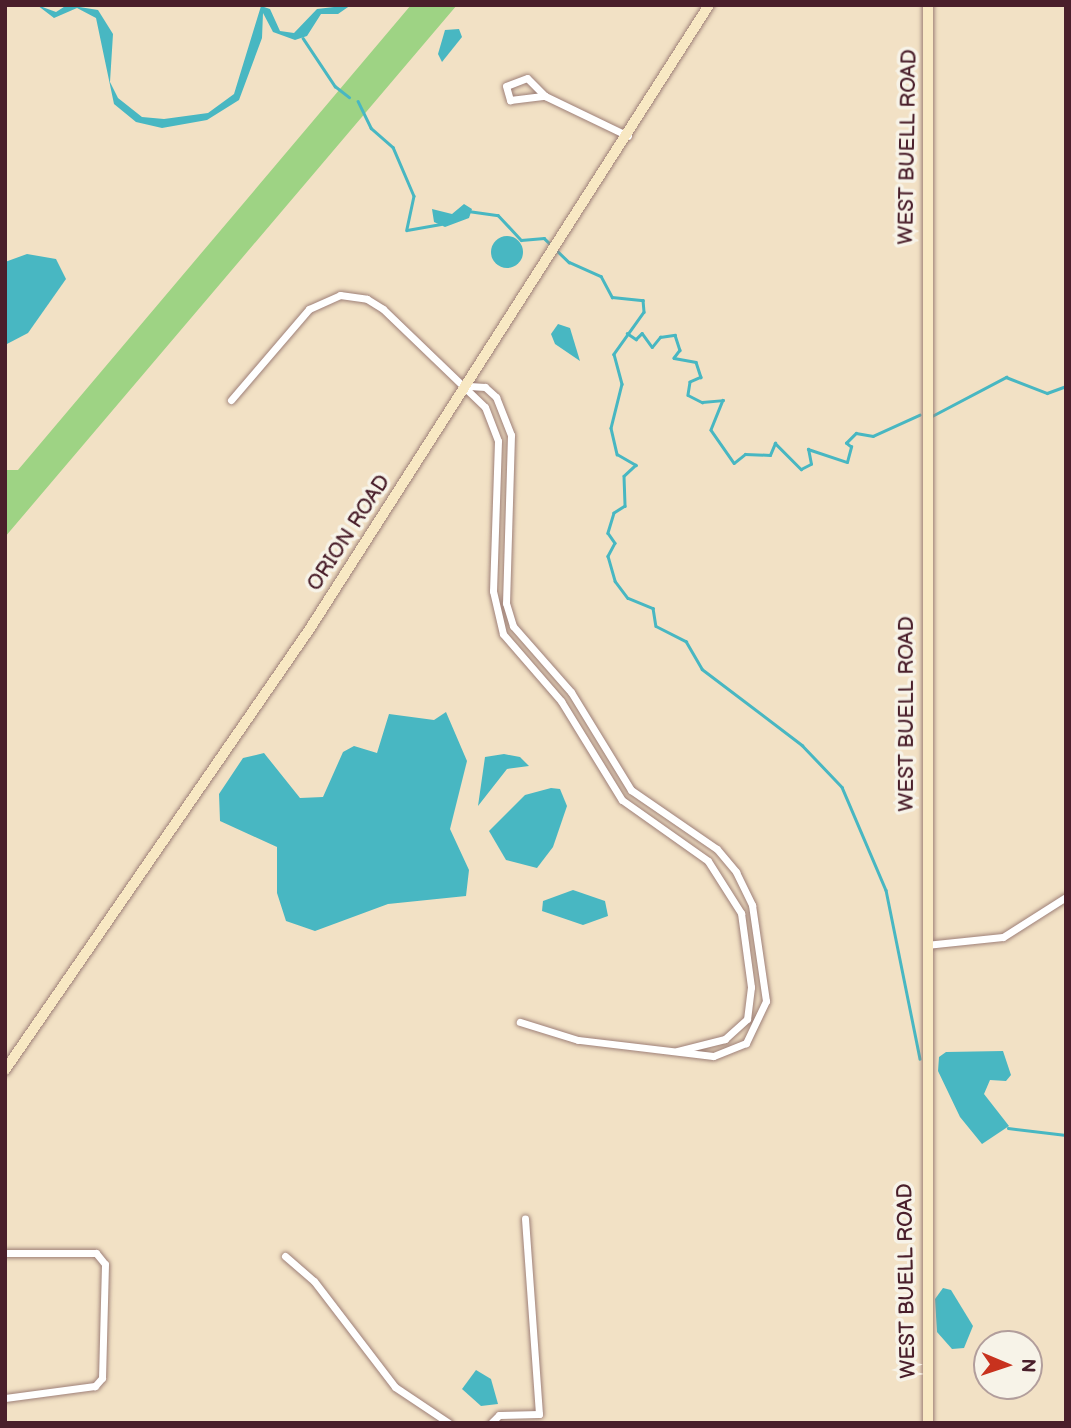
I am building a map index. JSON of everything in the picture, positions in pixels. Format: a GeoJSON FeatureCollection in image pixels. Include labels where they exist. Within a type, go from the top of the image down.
{"type":"FeatureCollection","features":[{"type":"Feature","properties":{"kind":"street","name":"ORION ROAD"},"geometry":{"type":"LineString","coordinates":[[5,1070],[150,866],[469,386],[709,5]]}},
{"type":"Feature","properties":{"kind":"street","name":"WEST BUELL ROAD"},"geometry":{"type":"LineString","coordinates":[[928,5],[928,1423]]}},
{"type":"Feature","properties":{"kind":"street"},"geometry":{"type":"LineString","coordinates":[[545,96],[514,102],[506,86],[523,77],[545,96],[628,136]]}},
{"type":"Feature","properties":{"kind":"street"},"geometry":{"type":"LineString","coordinates":[[232,400],[309,309],[340,295],[367,299],[383,309],[469,386],[491,417],[498,463],[493,596],[503,634],[575,724],[607,781],[639,817],[718,870],[745,935],[751,987],[747,1019],[724,1039],[677,1051]]}},
{"type":"Feature","properties":{"kind":"street"},"geometry":{"type":"LineString","coordinates":[[469,386],[485,387],[503,409],[510,464],[506,596],[519,637],[559,675],[646,805],[728,860],[745,888],[758,933],[766,1001],[754,1035],[724,1055],[578,1040],[520,1022]]}},
{"type":"Feature","properties":{"kind":"street"},"geometry":{"type":"LineString","coordinates":[[491,417],[503,409]]}},
{"type":"Feature","properties":{"kind":"street"},"geometry":{"type":"LineString","coordinates":[[498,463],[510,464]]}},
{"type":"Feature","properties":{"kind":"street"},"geometry":{"type":"LineString","coordinates":[[493,596],[506,596]]}},
{"type":"Feature","properties":{"kind":"street"},"geometry":{"type":"LineString","coordinates":[[575,724],[587,717]]}},
{"type":"Feature","properties":{"kind":"street"},"geometry":{"type":"LineString","coordinates":[[639,817],[646,805]]}},
{"type":"Feature","properties":{"kind":"street"},"geometry":{"type":"LineString","coordinates":[[926,945],[1003,937],[1066,897]]}},
{"type":"Feature","properties":{"kind":"street"},"geometry":{"type":"LineString","coordinates":[[745,935],[758,933]]}},
{"type":"Feature","properties":{"kind":"street"},"geometry":{"type":"LineString","coordinates":[[491,1423],[499,1415],[539,1414],[525,1219]]}},
{"type":"Feature","properties":{"kind":"street"},"geometry":{"type":"LineString","coordinates":[[5,1253],[96,1253],[105,1264],[102,1378],[94,1386],[5,1398]]}},
{"type":"Feature","properties":{"kind":"street"},"geometry":{"type":"LineString","coordinates":[[285,1256],[314,1281],[395,1387],[449,1423]]}},
{"type":"Feature","properties":{"kind":"green space"},"geometry":{"type":"Polygon","coordinates":[[[411,5],[457,5],[5,537],[5,470],[18,470],[411,5]]]}},
{"type":"Feature","properties":{"kind":"water"},"geometry":{"type":"Polygon","coordinates":[[[37,5],[56,12],[67,5],[98,10],[113,34],[110,82],[118,98],[142,117],[164,119],[208,113],[234,94],[261,6],[270,9],[280,31],[294,33],[317,9],[351,5],[338,14],[321,14],[307,36],[295,40],[273,32],[263,13],[262,38],[239,100],[207,120],[162,128],[136,122],[114,104],[96,18],[77,8],[54,18],[37,5]]]}},
{"type":"Feature","properties":{"kind":"water"},"geometry":{"type":"Polygon","coordinates":[[[459,29],[462,37],[442,62],[438,54],[445,30],[459,29]]]}},
{"type":"Feature","properties":{"kind":"water"},"geometry":{"type":"Polygon","coordinates":[[[464,204],[472,209],[469,218],[445,227],[434,222],[432,209],[452,214],[464,204]]]}},
{"type":"Feature","properties":{"kind":"water"},"geometry":{"type":"Polygon","coordinates":[[[507,236],[519,240],[523,252],[519,264],[507,268],[495,264],[491,252],[495,240],[507,236]]]}},
{"type":"Feature","properties":{"kind":"water"},"geometry":{"type":"Polygon","coordinates":[[[27,254],[56,259],[66,279],[28,333],[5,345],[5,262],[27,254]]]}},
{"type":"Feature","properties":{"kind":"water"},"geometry":{"type":"Polygon","coordinates":[[[558,324],[570,328],[580,361],[555,344],[551,334],[558,324]]]}},
{"type":"Feature","properties":{"kind":"water"},"geometry":{"type":"Polygon","coordinates":[[[446,712],[467,761],[450,829],[469,870],[466,896],[388,904],[315,931],[286,921],[277,893],[277,847],[220,821],[219,794],[243,758],[264,753],[300,798],[323,797],[343,752],[354,746],[377,753],[389,714],[434,720],[446,712]]]}},
{"type":"Feature","properties":{"kind":"water"},"geometry":{"type":"Polygon","coordinates":[[[504,754],[520,757],[529,766],[507,769],[478,806],[485,757],[504,754]]]}},
{"type":"Feature","properties":{"kind":"water"},"geometry":{"type":"Polygon","coordinates":[[[551,788],[560,789],[567,806],[553,847],[537,868],[506,860],[489,831],[525,795],[551,788]]]}},
{"type":"Feature","properties":{"kind":"water"},"geometry":{"type":"Polygon","coordinates":[[[573,890],[605,901],[608,916],[583,925],[542,911],[543,901],[573,890]]]}},
{"type":"Feature","properties":{"kind":"water"},"geometry":{"type":"Polygon","coordinates":[[[1003,1051],[1011,1075],[1006,1081],[990,1080],[984,1094],[1009,1126],[982,1144],[960,1117],[938,1071],[939,1057],[946,1052],[1003,1051]]]}},
{"type":"Feature","properties":{"kind":"water"},"geometry":{"type":"Polygon","coordinates":[[[943,1288],[951,1290],[973,1326],[964,1348],[952,1349],[937,1332],[935,1299],[943,1288]]]}},
{"type":"Feature","properties":{"kind":"water"},"geometry":{"type":"Polygon","coordinates":[[[476,1370],[491,1379],[498,1404],[481,1406],[462,1389],[476,1370]]]}},
{"type":"Feature","properties":{"kind":"waterway"},"geometry":{"type":"LineString","coordinates":[[303,38],[335,86],[349,97]]}},
{"type":"Feature","properties":{"kind":"waterway"},"geometry":{"type":"LineString","coordinates":[[358,101],[371,128],[393,147],[414,196],[407,230],[440,224]]}},
{"type":"Feature","properties":{"kind":"waterway"},"geometry":{"type":"LineString","coordinates":[[468,211],[498,215],[521,240],[544,238],[569,262],[601,276],[612,297],[643,300],[644,312],[614,354],[622,384],[611,428],[617,454],[636,465],[624,476],[625,506],[614,513],[608,533],[615,543],[608,556],[615,581],[628,598],[653,608],[656,626],[686,641],[702,669],[802,745],[842,787],[886,890],[920,1059]]}},
{"type":"Feature","properties":{"kind":"waterway"},"geometry":{"type":"LineString","coordinates":[[627,333],[636,339],[642,333],[652,347],[660,337],[675,335],[680,350],[674,358],[696,362],[701,377],[690,382],[688,395],[702,402],[723,400],[711,430],[734,463],[745,454],[770,455],[775,443],[801,469],[811,464],[808,449],[847,462],[851,447],[846,443],[856,433],[873,436],[919,415]]}},
{"type":"Feature","properties":{"kind":"waterway"},"geometry":{"type":"LineString","coordinates":[[932,416],[1006,377],[1047,393],[1066,386]]}},
{"type":"Feature","properties":{"kind":"waterway"},"geometry":{"type":"LineString","coordinates":[[1008,1128],[1066,1135]]}}]}
